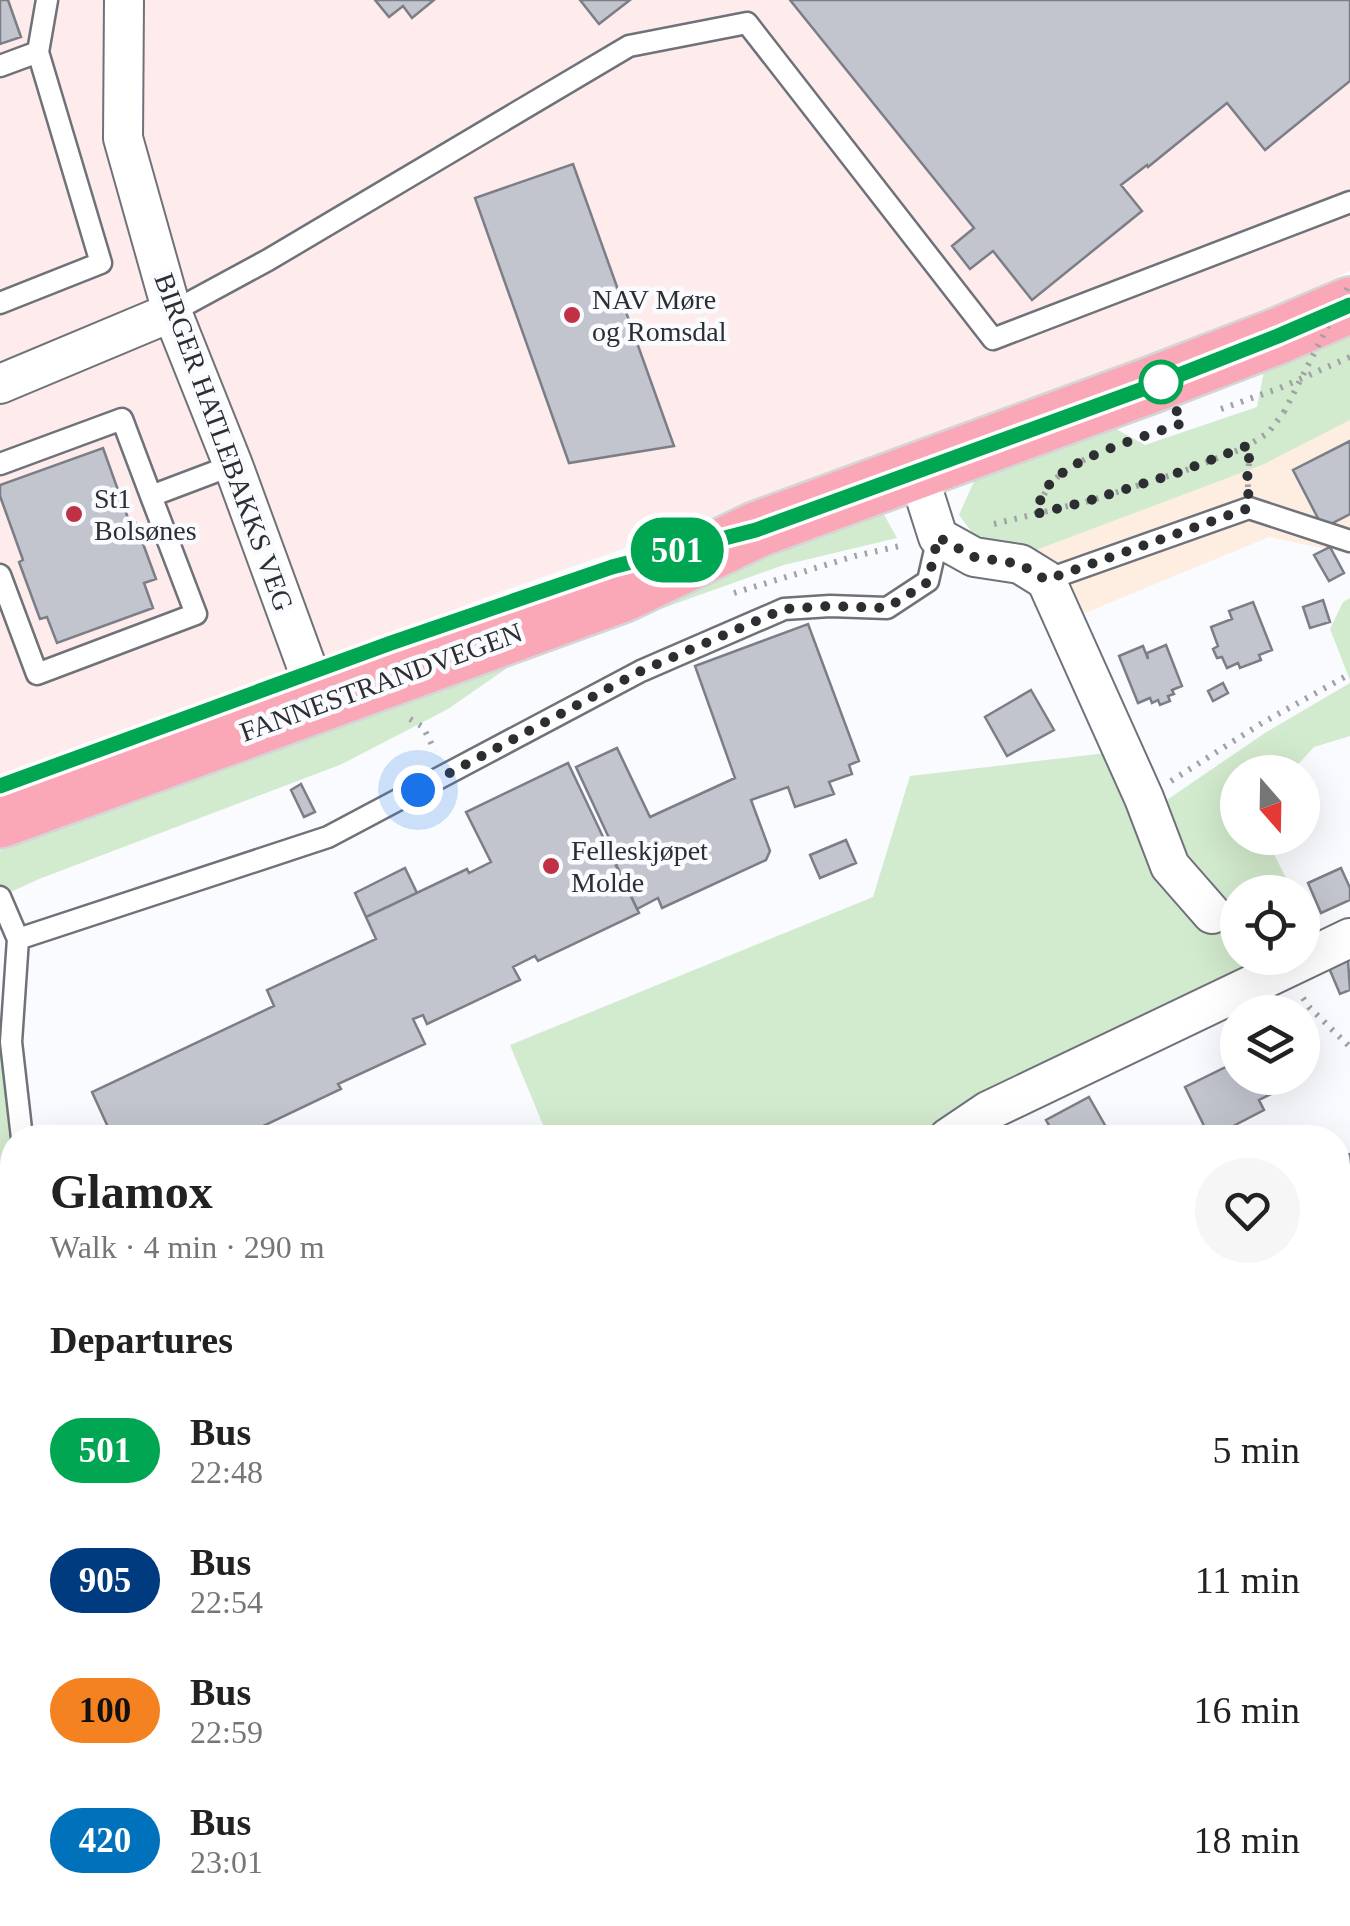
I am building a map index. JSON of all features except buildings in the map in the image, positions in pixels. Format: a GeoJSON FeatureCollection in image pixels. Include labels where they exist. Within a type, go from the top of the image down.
{"type":"FeatureCollection","features":[{"type":"Feature","properties":{"kind":"highway","name":"FANNESTRANDVEGEN"},"geometry":{"type":"LineString","coordinates":[[0,786],[624,594],[756,530],[1151,386],[1350,304]]}},
{"type":"Feature","properties":{"kind":"highway","name":"FANNESTRANDVEGEN"},"geometry":{"type":"LineString","coordinates":[[0,820],[314,688]]}},
{"type":"Feature","properties":{"kind":"street","name":"BIRGER HATLEBAKKS VEG"},"geometry":{"type":"LineString","coordinates":[[124,0],[123,138],[172,312],[233,465],[314,688]]}},
{"type":"Feature","properties":{"kind":"street"},"geometry":{"type":"LineString","coordinates":[[0,384],[172,312]]}},
{"type":"Feature","properties":{"kind":"street"},"geometry":{"type":"LineString","coordinates":[[917,470],[938,537],[974,557],[1020,564],[1046,580],[1144,798],[1170,866],[1212,914]]}},
{"type":"Feature","properties":{"kind":"street"},"geometry":{"type":"LineString","coordinates":[[967,1125],[988,1111],[1350,938]]}},
{"type":"Feature","properties":{"kind":"lane"},"geometry":{"type":"LineString","coordinates":[[0,303],[101,263],[38,52],[47,0]]}},
{"type":"Feature","properties":{"kind":"lane"},"geometry":{"type":"LineString","coordinates":[[172,312],[268,260],[628,46],[746,23],[993,339],[1350,202]]}},
{"type":"Feature","properties":{"kind":"lane"},"geometry":{"type":"LineString","coordinates":[[0,66],[38,52]]}},
{"type":"Feature","properties":{"kind":"lane"},"geometry":{"type":"LineString","coordinates":[[0,464],[122,418],[196,614],[37,674],[0,575]]}},
{"type":"Feature","properties":{"kind":"lane"},"geometry":{"type":"LineString","coordinates":[[152,496],[233,465]]}},
{"type":"Feature","properties":{"kind":"lane"},"geometry":{"type":"LineString","coordinates":[[1046,580],[1249,508],[1350,541]]}},
{"type":"Feature","properties":{"kind":"lane"},"geometry":{"type":"LineString","coordinates":[[18,940],[328,837],[641,671],[784,609],[887,608],[928,582],[938,537]]}},
{"type":"Feature","properties":{"kind":"lane"},"geometry":{"type":"LineString","coordinates":[[0,897],[18,940],[11,1042],[21,1125]]}},
{"type":"Feature","properties":{"kind":"path"},"geometry":{"type":"LineString","coordinates":[[978,528],[1088,501],[1180,472],[1249,445],[1268,433],[1284,412],[1350,283]]}},
{"type":"Feature","properties":{"kind":"path"},"geometry":{"type":"LineString","coordinates":[[1210,413],[1350,358]]}},
{"type":"Feature","properties":{"kind":"path"},"geometry":{"type":"LineString","coordinates":[[1249,445],[1249,508]]}},
{"type":"Feature","properties":{"kind":"path"},"geometry":{"type":"LineString","coordinates":[[1036,514],[1045,490],[1062,472],[1104,452]]}},
{"type":"Feature","properties":{"kind":"path"},"geometry":{"type":"LineString","coordinates":[[1144,798],[1350,674]]}},
{"type":"Feature","properties":{"kind":"path"},"geometry":{"type":"LineString","coordinates":[[404,714],[423,727]]}},
{"type":"Feature","properties":{"kind":"path"},"geometry":{"type":"LineString","coordinates":[[1299,987],[1309,1007],[1350,1047]]}},
{"type":"Feature","properties":{"kind":"shaded area"},"geometry":{"type":"Polygon","coordinates":[[[0,0],[1350,0],[1350,271],[1183,353],[517,586],[0,775],[0,0]]]}},
{"type":"Feature","properties":{"kind":"shaded area"},"geometry":{"type":"Polygon","coordinates":[[[1350,420],[1350,554],[1269,537],[1051,627],[1030,585],[1036,550],[1262,465],[1350,420]]]}},
{"type":"Feature","properties":{"kind":"green space"},"geometry":{"type":"Polygon","coordinates":[[[1350,332],[1350,420],[1262,465],[1036,550],[982,546],[959,515],[976,477],[1116,429],[1145,445],[1257,407],[1264,371],[1350,332]]]}},
{"type":"Feature","properties":{"kind":"green space"},"geometry":{"type":"Polygon","coordinates":[[[882,511],[897,538],[784,565],[520,659],[448,709],[342,764],[0,897],[0,851],[10,847],[7,834],[882,511]]]}},
{"type":"Feature","properties":{"kind":"green space"},"geometry":{"type":"Polygon","coordinates":[[[1350,598],[1350,680],[1330,629],[1343,602],[1350,598]]]}},
{"type":"Feature","properties":{"kind":"green space"},"geometry":{"type":"Polygon","coordinates":[[[1350,683],[1350,736],[1314,747],[1307,755],[1233,755],[1350,683]]]}},
{"type":"Feature","properties":{"kind":"green space"},"geometry":{"type":"Polygon","coordinates":[[[1107,753],[1139,819],[1220,764],[1220,855],[1274,855],[1284,875],[1220,875],[1220,975],[1229,975],[1130,1021],[981,1098],[939,1125],[543,1125],[510,1045],[873,897],[910,776],[1107,753]]]}},
{"type":"Feature","properties":{"kind":"green space"},"geometry":{"type":"Polygon","coordinates":[[[0,1040],[8,1125],[0,1125],[0,1040]]]}},
{"type":"Feature","properties":{"kind":"bus line","name":"501"},"geometry":{"type":"LineString","coordinates":[[0,786],[612,567],[756,530],[1151,386],[1350,305]]}},
{"type":"Feature","properties":{"kind":"place","name":"NAV Møre og Romsdal"},"geometry":{"type":"Point","coordinates":[572,315]}},
{"type":"Feature","properties":{"kind":"place","name":"St1 Bolsønes"},"geometry":{"type":"Point","coordinates":[74,514]}},
{"type":"Feature","properties":{"kind":"place","name":"Felleskjøpet Molde"},"geometry":{"type":"Point","coordinates":[551,866]}},
{"type":"Feature","properties":{"kind":"route"},"geometry":{"type":"LineString","coordinates":[[418,790],[641,671],[784,609],[887,608],[928,582],[938,537],[974,557],[1020,564],[1046,580],[1249,508],[1249,445],[1180,472],[1036,514],[1045,490],[1062,472],[1086,458],[1183,423],[1161,382]]}}]}
